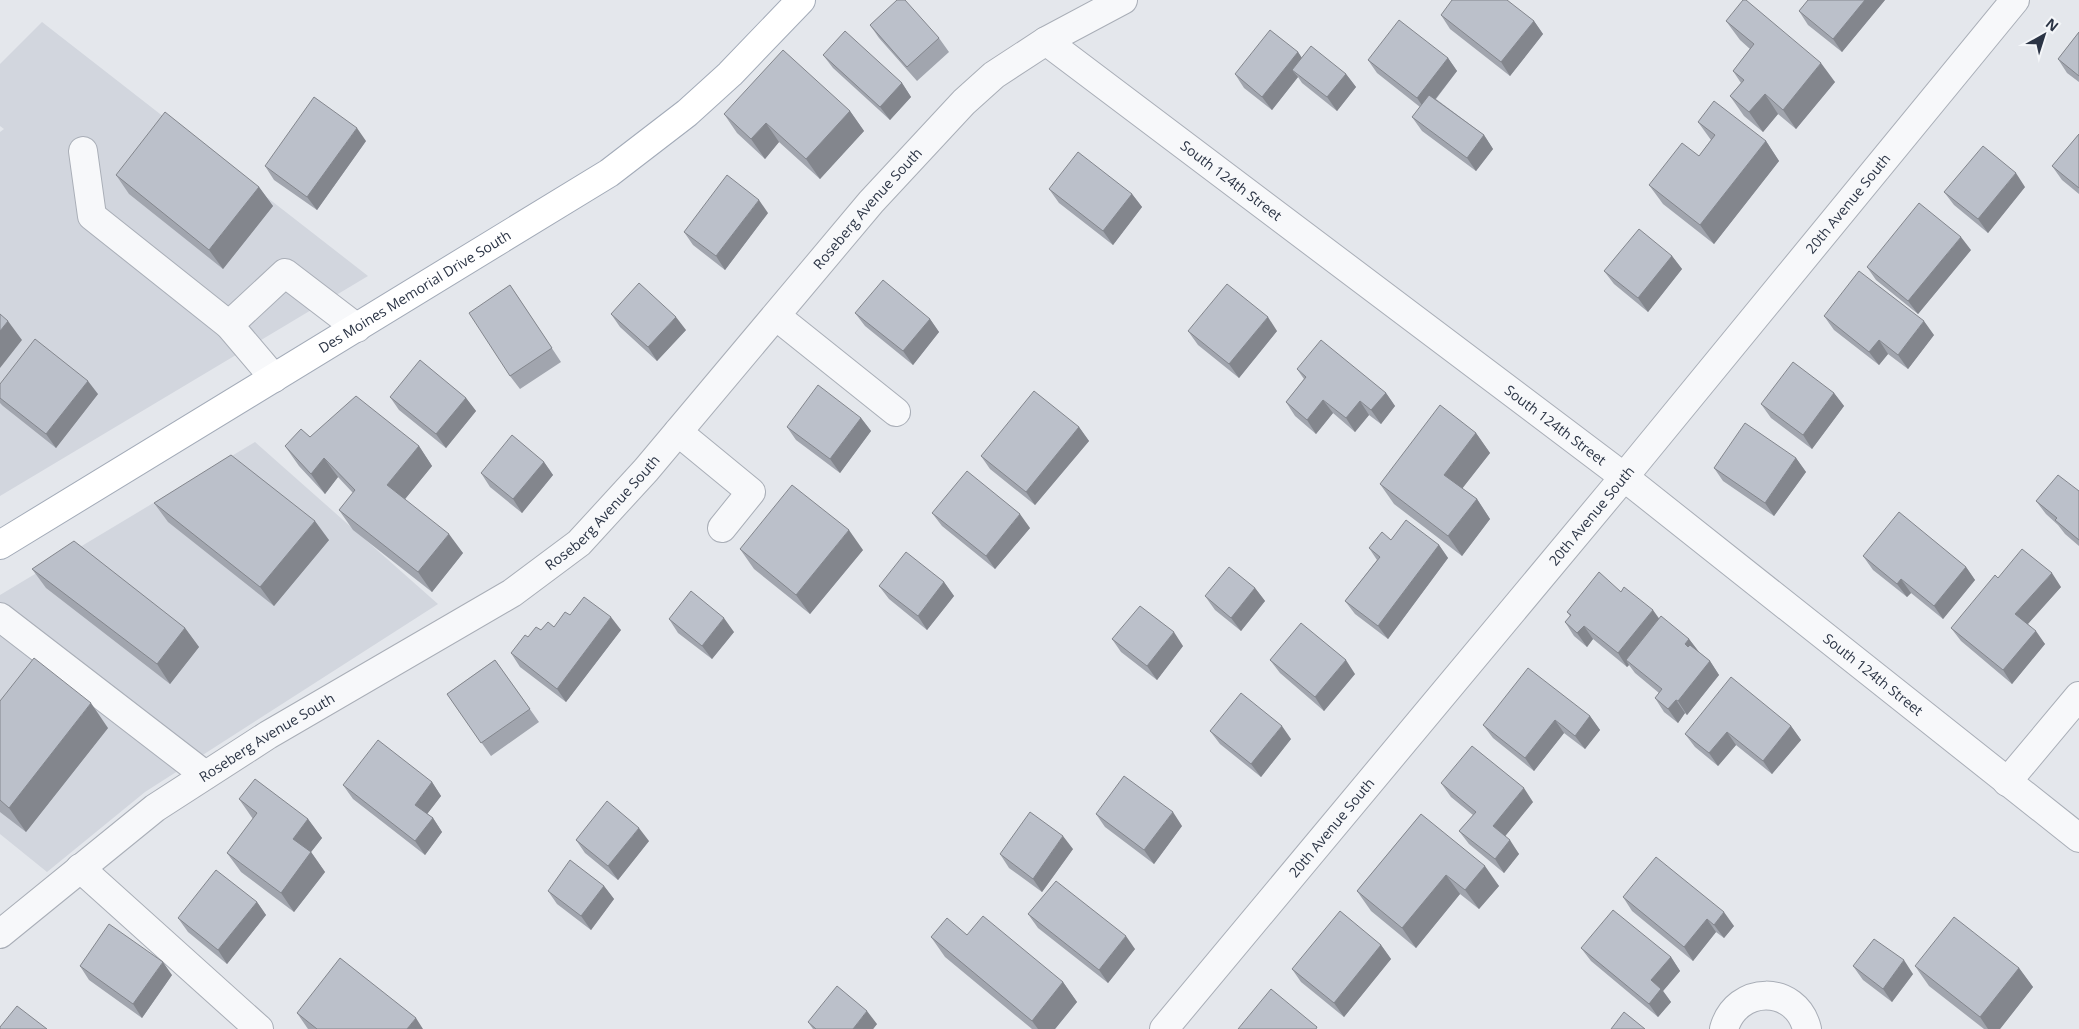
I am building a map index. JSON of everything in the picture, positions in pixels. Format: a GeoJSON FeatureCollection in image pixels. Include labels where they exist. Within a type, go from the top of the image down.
{"type":"FeatureCollection","features":[{"type":"Feature","properties":{"kind":"main road","name":"Des Moines Memorial Drive South"},"geometry":{"type":"LineString","coordinates":[[0,545],[609,173],[687,113],[736,67],[801,0]]}},
{"type":"Feature","properties":{"kind":"street","name":"Roseberg Avenue South"},"geometry":{"type":"LineString","coordinates":[[0,934],[155,808],[268,735],[512,593],[579,543],[678,432],[871,202],[940,126],[994,76],[1046,41],[1124,0]]}},
{"type":"Feature","properties":{"kind":"street","name":"20th Avenue South"},"geometry":{"type":"LineString","coordinates":[[1164,1029],[1624,477],[2015,0]]}},
{"type":"Feature","properties":{"kind":"street","name":"South 124th Street"},"geometry":{"type":"LineString","coordinates":[[1046,41],[1624,477],[2079,838]]}},
{"type":"Feature","properties":{"kind":"street"},"geometry":{"type":"LineString","coordinates":[[83,151],[92,216],[229,325],[274,378]]}},
{"type":"Feature","properties":{"kind":"street"},"geometry":{"type":"LineString","coordinates":[[229,325],[285,273],[357,328]]}},
{"type":"Feature","properties":{"kind":"street"},"geometry":{"type":"LineString","coordinates":[[776,316],[896,412]]}},
{"type":"Feature","properties":{"kind":"street"},"geometry":{"type":"LineString","coordinates":[[678,432],[752,492],[722,528]]}},
{"type":"Feature","properties":{"kind":"street"},"geometry":{"type":"LineString","coordinates":[[0,617],[206,775]]}},
{"type":"Feature","properties":{"kind":"street"},"geometry":{"type":"LineString","coordinates":[[2007,782],[2079,696]]}},
{"type":"Feature","properties":{"kind":"street"},"geometry":{"type":"LineString","coordinates":[[80,868],[259,1029]]}},
{"type":"Feature","properties":{"kind":"street"},"geometry":{"type":"LineString","coordinates":[[1724,1029],[1734,1009],[1746,1000],[1759,995],[1773,996],[1786,1000],[1797,1009],[1807,1029]]}},
{"type":"Feature","properties":{"kind":"shaded area"},"geometry":{"type":"Polygon","coordinates":[[[42,22],[368,276],[0,496],[0,132],[4,129],[0,126],[0,64],[42,22]]]}},
{"type":"Feature","properties":{"kind":"shaded area"},"geometry":{"type":"Polygon","coordinates":[[[255,442],[438,604],[145,792],[47,872],[0,834],[0,595],[255,442]]]}},
{"type":"Feature","properties":{"kind":"building"},"geometry":{"type":"Polygon","coordinates":[[[897,0],[905,0],[939,38],[907,67],[870,25],[897,0]]]}},
{"type":"Feature","properties":{"kind":"building"},"geometry":{"type":"Polygon","coordinates":[[[1452,0],[1507,0],[1534,21],[1501,62],[1441,15],[1452,0]]]}},
{"type":"Feature","properties":{"kind":"building"},"geometry":{"type":"Polygon","coordinates":[[[1743,0],[1746,0],[1821,63],[1783,110],[1765,94],[1749,112],[1730,96],[1744,80],[1733,71],[1754,44],[1726,21],[1743,0]]]}},
{"type":"Feature","properties":{"kind":"building"},"geometry":{"type":"Polygon","coordinates":[[[1808,0],[1865,0],[1833,39],[1799,11],[1808,0]]]}},
{"type":"Feature","properties":{"kind":"building"},"geometry":{"type":"Polygon","coordinates":[[[1399,20],[1448,58],[1417,98],[1368,60],[1399,20]]]}},
{"type":"Feature","properties":{"kind":"building"},"geometry":{"type":"Polygon","coordinates":[[[1270,30],[1298,52],[1262,97],[1235,74],[1270,30]]]}},
{"type":"Feature","properties":{"kind":"building"},"geometry":{"type":"Polygon","coordinates":[[[845,31],[902,83],[880,107],[823,55],[845,31]]]}},
{"type":"Feature","properties":{"kind":"building"},"geometry":{"type":"Polygon","coordinates":[[[2079,32],[2079,76],[2058,59],[2079,32]]]}},
{"type":"Feature","properties":{"kind":"building"},"geometry":{"type":"Polygon","coordinates":[[[1311,46],[1346,74],[1327,97],[1292,70],[1311,46]]]}},
{"type":"Feature","properties":{"kind":"building"},"geometry":{"type":"Polygon","coordinates":[[[783,50],[850,111],[806,159],[766,123],[751,139],[724,114],[783,50]]]}},
{"type":"Feature","properties":{"kind":"building"},"geometry":{"type":"Polygon","coordinates":[[[1429,95],[1484,135],[1467,158],[1412,117],[1429,95]]]}},
{"type":"Feature","properties":{"kind":"building"},"geometry":{"type":"Polygon","coordinates":[[[314,97],[357,128],[307,197],[265,166],[314,97]]]}},
{"type":"Feature","properties":{"kind":"building"},"geometry":{"type":"Polygon","coordinates":[[[1714,101],[1766,141],[1700,225],[1649,185],[1682,143],[1699,156],[1715,135],[1698,122],[1714,101]]]}},
{"type":"Feature","properties":{"kind":"building"},"geometry":{"type":"Polygon","coordinates":[[[165,112],[259,187],[209,250],[116,175],[165,112]]]}},
{"type":"Feature","properties":{"kind":"building"},"geometry":{"type":"Polygon","coordinates":[[[2079,134],[2079,188],[2052,166],[2079,134]]]}},
{"type":"Feature","properties":{"kind":"building"},"geometry":{"type":"Polygon","coordinates":[[[1983,146],[2016,173],[1978,219],[1944,192],[1983,146]]]}},
{"type":"Feature","properties":{"kind":"building"},"geometry":{"type":"Polygon","coordinates":[[[1078,152],[1132,194],[1103,231],[1049,189],[1078,152]]]}},
{"type":"Feature","properties":{"kind":"building"},"geometry":{"type":"Polygon","coordinates":[[[727,175],[759,200],[716,256],[684,232],[727,175]]]}},
{"type":"Feature","properties":{"kind":"building"},"geometry":{"type":"Polygon","coordinates":[[[1919,203],[1961,237],[1908,301],[1867,267],[1919,203]]]}},
{"type":"Feature","properties":{"kind":"building"},"geometry":{"type":"Polygon","coordinates":[[[1639,229],[1672,256],[1638,298],[1604,271],[1639,229]]]}},
{"type":"Feature","properties":{"kind":"building"},"geometry":{"type":"Polygon","coordinates":[[[1859,271],[1924,321],[1898,355],[1879,340],[1869,352],[1824,316],[1859,271]]]}},
{"type":"Feature","properties":{"kind":"building"},"geometry":{"type":"Polygon","coordinates":[[[883,280],[930,319],[903,351],[855,313],[883,280]]]}},
{"type":"Feature","properties":{"kind":"building"},"geometry":{"type":"Polygon","coordinates":[[[639,283],[676,317],[648,347],[611,314],[639,283]]]}},
{"type":"Feature","properties":{"kind":"building"},"geometry":{"type":"Polygon","coordinates":[[[1227,284],[1268,317],[1229,364],[1188,331],[1227,284]]]}},
{"type":"Feature","properties":{"kind":"building"},"geometry":{"type":"Polygon","coordinates":[[[510,285],[552,348],[510,376],[469,313],[510,285]]]}},
{"type":"Feature","properties":{"kind":"building"},"geometry":{"type":"Polygon","coordinates":[[[0,314],[8,321],[0,331],[0,314]]]}},
{"type":"Feature","properties":{"kind":"building"},"geometry":{"type":"Polygon","coordinates":[[[35,339],[88,381],[46,434],[0,398],[0,384],[35,339]]]}},
{"type":"Feature","properties":{"kind":"building"},"geometry":{"type":"Polygon","coordinates":[[[1321,340],[1386,393],[1371,410],[1360,401],[1346,418],[1323,400],[1307,420],[1286,402],[1306,377],[1297,369],[1321,340]]]}},
{"type":"Feature","properties":{"kind":"building"},"geometry":{"type":"Polygon","coordinates":[[[420,360],[466,398],[436,434],[390,397],[420,360]]]}},
{"type":"Feature","properties":{"kind":"building"},"geometry":{"type":"Polygon","coordinates":[[[1793,362],[1834,393],[1803,435],[1761,404],[1793,362]]]}},
{"type":"Feature","properties":{"kind":"building"},"geometry":{"type":"Polygon","coordinates":[[[818,385],[861,418],[830,459],[787,427],[818,385]]]}},
{"type":"Feature","properties":{"kind":"building"},"geometry":{"type":"Polygon","coordinates":[[[1034,391],[1079,427],[1026,492],[981,456],[1034,391]]]}},
{"type":"Feature","properties":{"kind":"building"},"geometry":{"type":"Polygon","coordinates":[[[356,396],[419,446],[387,485],[449,534],[418,572],[339,510],[355,490],[324,458],[311,474],[285,446],[301,429],[310,437],[356,396]]]}},
{"type":"Feature","properties":{"kind":"building"},"geometry":{"type":"Polygon","coordinates":[[[1440,405],[1476,433],[1444,475],[1477,499],[1448,536],[1380,484],[1440,405]]]}},
{"type":"Feature","properties":{"kind":"building"},"geometry":{"type":"Polygon","coordinates":[[[1745,423],[1796,458],[1765,503],[1714,468],[1745,423]]]}},
{"type":"Feature","properties":{"kind":"building"},"geometry":{"type":"Polygon","coordinates":[[[512,435],[544,462],[513,499],[481,473],[512,435]]]}},
{"type":"Feature","properties":{"kind":"building"},"geometry":{"type":"Polygon","coordinates":[[[231,455],[315,521],[260,587],[154,503],[231,455]]]}},
{"type":"Feature","properties":{"kind":"building"},"geometry":{"type":"Polygon","coordinates":[[[967,471],[1020,514],[986,556],[932,513],[967,471]]]}},
{"type":"Feature","properties":{"kind":"building"},"geometry":{"type":"Polygon","coordinates":[[[2058,475],[2079,491],[2079,540],[2055,520],[2057,518],[2036,501],[2058,475]]]}},
{"type":"Feature","properties":{"kind":"building"},"geometry":{"type":"Polygon","coordinates":[[[792,485],[849,530],[796,595],[740,549],[792,485]]]}},
{"type":"Feature","properties":{"kind":"building"},"geometry":{"type":"Polygon","coordinates":[[[1899,512],[1966,567],[1934,606],[1901,579],[1897,584],[1863,556],[1899,512]]]}},
{"type":"Feature","properties":{"kind":"building"},"geometry":{"type":"Polygon","coordinates":[[[1406,520],[1439,545],[1378,626],[1345,601],[1380,557],[1369,548],[1382,532],[1391,540],[1406,520]]]}},
{"type":"Feature","properties":{"kind":"building"},"geometry":{"type":"Polygon","coordinates":[[[74,541],[185,628],[157,664],[32,569],[74,541]]]}},
{"type":"Feature","properties":{"kind":"building"},"geometry":{"type":"Polygon","coordinates":[[[2022,549],[2052,573],[2015,614],[2036,631],[2003,670],[1951,628],[1995,575],[1998,578],[2022,549]]]}},
{"type":"Feature","properties":{"kind":"building"},"geometry":{"type":"Polygon","coordinates":[[[906,552],[944,582],[918,616],[879,586],[906,552]]]}},
{"type":"Feature","properties":{"kind":"building"},"geometry":{"type":"Polygon","coordinates":[[[1229,567],[1255,588],[1231,618],[1205,596],[1229,567]]]}},
{"type":"Feature","properties":{"kind":"building"},"geometry":{"type":"Polygon","coordinates":[[[1599,572],[1621,592],[1624,587],[1653,610],[1618,653],[1584,626],[1577,633],[1565,622],[1571,615],[1567,612],[1599,572]]]}},
{"type":"Feature","properties":{"kind":"building"},"geometry":{"type":"Polygon","coordinates":[[[691,591],[724,618],[702,646],[669,619],[691,591]]]}},
{"type":"Feature","properties":{"kind":"building"},"geometry":{"type":"Polygon","coordinates":[[[584,597],[611,617],[557,689],[511,653],[525,635],[528,637],[536,627],[541,630],[548,622],[554,627],[565,612],[570,615],[584,597]]]}},
{"type":"Feature","properties":{"kind":"building"},"geometry":{"type":"Polygon","coordinates":[[[1140,606],[1174,632],[1147,666],[1112,639],[1140,606]]]}},
{"type":"Feature","properties":{"kind":"building"},"geometry":{"type":"Polygon","coordinates":[[[1661,616],[1689,639],[1685,644],[1688,647],[1690,645],[1710,661],[1678,701],[1676,700],[1668,709],[1655,698],[1662,689],[1626,660],[1661,616]]]}},
{"type":"Feature","properties":{"kind":"building"},"geometry":{"type":"Polygon","coordinates":[[[1301,623],[1346,660],[1315,697],[1270,660],[1301,623]]]}},
{"type":"Feature","properties":{"kind":"building"},"geometry":{"type":"Polygon","coordinates":[[[34,658],[91,703],[9,808],[0,800],[0,701],[34,658]]]}},
{"type":"Feature","properties":{"kind":"building"},"geometry":{"type":"Polygon","coordinates":[[[495,660],[530,709],[481,743],[447,694],[495,660]]]}},
{"type":"Feature","properties":{"kind":"building"},"geometry":{"type":"Polygon","coordinates":[[[1528,668],[1590,716],[1575,736],[1555,720],[1525,758],[1483,725],[1528,668]]]}},
{"type":"Feature","properties":{"kind":"building"},"geometry":{"type":"Polygon","coordinates":[[[1731,677],[1791,726],[1763,761],[1727,732],[1709,753],[1685,734],[1731,677]]]}},
{"type":"Feature","properties":{"kind":"building"},"geometry":{"type":"Polygon","coordinates":[[[1241,693],[1282,726],[1251,764],[1210,731],[1241,693]]]}},
{"type":"Feature","properties":{"kind":"building"},"geometry":{"type":"Polygon","coordinates":[[[378,740],[432,782],[415,805],[433,818],[415,841],[343,785],[378,740]]]}},
{"type":"Feature","properties":{"kind":"building"},"geometry":{"type":"Polygon","coordinates":[[[1472,746],[1524,788],[1493,826],[1510,840],[1495,859],[1459,831],[1476,812],[1441,783],[1472,746]]]}},
{"type":"Feature","properties":{"kind":"building"},"geometry":{"type":"Polygon","coordinates":[[[1124,776],[1173,812],[1144,850],[1096,814],[1124,776]]]}},
{"type":"Feature","properties":{"kind":"building"},"geometry":{"type":"Polygon","coordinates":[[[255,779],[308,819],[293,839],[311,852],[281,893],[227,853],[257,813],[239,799],[255,779]]]}},
{"type":"Feature","properties":{"kind":"building"},"geometry":{"type":"Polygon","coordinates":[[[607,801],[639,828],[608,866],[576,840],[607,801]]]}},
{"type":"Feature","properties":{"kind":"building"},"geometry":{"type":"Polygon","coordinates":[[[1030,812],[1063,836],[1033,879],[1000,854],[1030,812]]]}},
{"type":"Feature","properties":{"kind":"building"},"geometry":{"type":"Polygon","coordinates":[[[1421,814],[1485,866],[1465,890],[1446,875],[1402,928],[1357,891],[1421,814]]]}},
{"type":"Feature","properties":{"kind":"building"},"geometry":{"type":"Polygon","coordinates":[[[1656,857],[1724,912],[1714,925],[1707,919],[1684,947],[1623,897],[1656,857]]]}},
{"type":"Feature","properties":{"kind":"building"},"geometry":{"type":"Polygon","coordinates":[[[570,860],[604,886],[581,916],[548,891],[570,860]]]}},
{"type":"Feature","properties":{"kind":"building"},"geometry":{"type":"Polygon","coordinates":[[[216,870],[257,902],[218,950],[178,918],[216,870]]]}},
{"type":"Feature","properties":{"kind":"building"},"geometry":{"type":"Polygon","coordinates":[[[1056,881],[1126,936],[1099,970],[1028,914],[1056,881]]]}},
{"type":"Feature","properties":{"kind":"building"},"geometry":{"type":"Polygon","coordinates":[[[1613,910],[1671,957],[1651,980],[1661,989],[1649,1004],[1581,948],[1613,910]]]}},
{"type":"Feature","properties":{"kind":"building"},"geometry":{"type":"Polygon","coordinates":[[[1340,911],[1381,945],[1334,1003],[1292,969],[1340,911]]]}},
{"type":"Feature","properties":{"kind":"building"},"geometry":{"type":"Polygon","coordinates":[[[983,916],[1063,982],[1032,1021],[931,937],[947,918],[967,935],[983,916]]]}},
{"type":"Feature","properties":{"kind":"building"},"geometry":{"type":"Polygon","coordinates":[[[1954,917],[2019,968],[1980,1017],[1915,966],[1954,917]]]}},
{"type":"Feature","properties":{"kind":"building"},"geometry":{"type":"Polygon","coordinates":[[[109,924],[163,962],[133,1004],[80,966],[109,924]]]}},
{"type":"Feature","properties":{"kind":"building"},"geometry":{"type":"Polygon","coordinates":[[[1874,939],[1904,960],[1883,989],[1853,966],[1874,939]]]}},
{"type":"Feature","properties":{"kind":"building"},"geometry":{"type":"Polygon","coordinates":[[[340,958],[416,1018],[407,1029],[317,1029],[297,1013],[340,958]]]}},
{"type":"Feature","properties":{"kind":"building"},"geometry":{"type":"Polygon","coordinates":[[[837,986],[867,1011],[853,1029],[816,1029],[808,1022],[837,986]]]}},
{"type":"Feature","properties":{"kind":"building"},"geometry":{"type":"Polygon","coordinates":[[[1271,989],[1317,1027],[1316,1029],[1238,1029],[1271,989]]]}},
{"type":"Feature","properties":{"kind":"building"},"geometry":{"type":"Polygon","coordinates":[[[17,1006],[47,1029],[0,1029],[17,1006]]]}},
{"type":"Feature","properties":{"kind":"building"},"geometry":{"type":"Polygon","coordinates":[[[1624,1012],[1645,1029],[1611,1029],[1624,1012]]]}}]}
